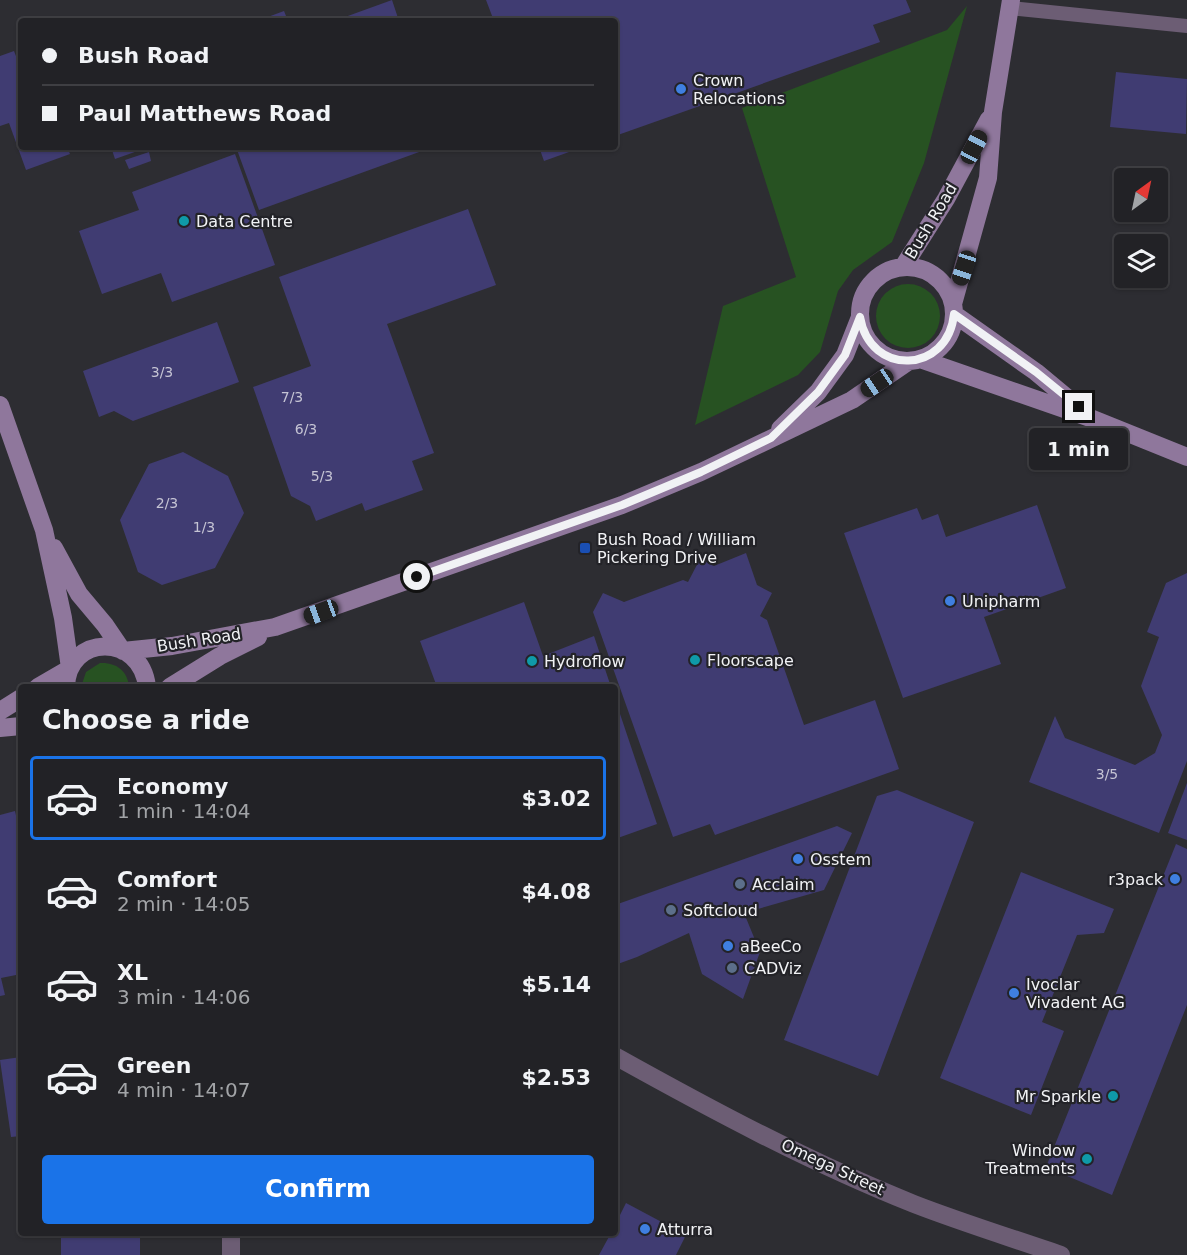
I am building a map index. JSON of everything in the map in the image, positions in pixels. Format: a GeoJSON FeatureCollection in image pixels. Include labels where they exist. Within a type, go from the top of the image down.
{"type":"FeatureCollection","features":[{"type":"Feature","properties":{"kind":"main road","name":"Bush Road"},"geometry":{"type":"LineString","coordinates":[[953,309],[988,178],[993,112],[1011,4]]}},
{"type":"Feature","properties":{"kind":"main road","name":"Bush Road"},"geometry":{"type":"LineString","coordinates":[[903,267],[946,199],[993,112]]}},
{"type":"Feature","properties":{"kind":"main road"},"geometry":{"type":"LineString","coordinates":[[915,360],[934,352],[945,342],[951,329],[953,309],[946,288],[935,276],[920,269],[903,267],[887,271],[869,286],[861,301],[860,317],[865,335],[876,349],[892,358],[915,360],[1093,419],[1187,457]]}},
{"type":"Feature","properties":{"kind":"main road"},"geometry":{"type":"LineString","coordinates":[[953,309],[1093,419]]}},
{"type":"Feature","properties":{"kind":"main road","name":"Bush Road"},"geometry":{"type":"LineString","coordinates":[[771,438],[818,392],[845,355],[860,317]]}},
{"type":"Feature","properties":{"kind":"main road","name":"Bush Road"},"geometry":{"type":"LineString","coordinates":[[175,684],[220,656],[275,627],[622,505],[701,472],[852,400],[915,360]]}},
{"type":"Feature","properties":{"kind":"main road"},"geometry":{"type":"LineString","coordinates":[[0,405],[44,530],[63,618],[68,675],[46,684]]}},
{"type":"Feature","properties":{"kind":"main road"},"geometry":{"type":"LineString","coordinates":[[44,530],[79,594],[123,651],[139,662],[144,670],[146,684]]}},
{"type":"Feature","properties":{"kind":"main road","name":"Bush Road"},"geometry":{"type":"LineString","coordinates":[[68,675],[80,656],[93,649],[107,646],[123,651],[172,646],[275,627]]}},
{"type":"Feature","properties":{"kind":"main road"},"geometry":{"type":"LineString","coordinates":[[0,711],[18,700]]}},
{"type":"Feature","properties":{"kind":"main road"},"geometry":{"type":"LineString","coordinates":[[0,728],[18,726]]}},
{"type":"Feature","properties":{"kind":"street","name":"Omega Street"},"geometry":{"type":"LineString","coordinates":[[618,1058],[711,1109],[854,1178],[987,1231],[1061,1255]]}},
{"type":"Feature","properties":{"kind":"street"},"geometry":{"type":"LineString","coordinates":[[231,1236],[231,1255]]}},
{"type":"Feature","properties":{"kind":"lane"},"geometry":{"type":"LineString","coordinates":[[1011,4],[1187,26]]}},
{"type":"Feature","properties":{"kind":"green space"},"geometry":{"type":"Polygon","coordinates":[[[967,6],[924,163],[892,242],[853,270],[838,291],[820,352],[798,375],[695,425],[723,306],[796,277],[742,108],[947,30],[967,6]]]}},
{"type":"Feature","properties":{"kind":"green space"},"geometry":{"type":"Polygon","coordinates":[[[908,284],[926,290],[934,298],[940,316],[934,334],[926,342],[908,348],[890,342],[882,334],[876,316],[882,298],[890,290],[908,284]]]}},
{"type":"Feature","properties":{"kind":"green space"},"geometry":{"type":"Polygon","coordinates":[[[100,663],[111,664],[124,672],[128,684],[82,684],[86,672],[100,663]]]}},
{"type":"Feature","properties":{"kind":"building"},"geometry":{"type":"Polygon","coordinates":[[[392,0],[398,18],[342,18],[392,0]]]}},
{"type":"Feature","properties":{"kind":"building","name":"Crown Relocations"},"geometry":{"type":"Polygon","coordinates":[[[486,0],[906,0],[911,12],[873,25],[880,42],[618,135],[618,18],[493,18],[486,0]]]}},
{"type":"Feature","properties":{"kind":"building"},"geometry":{"type":"Polygon","coordinates":[[[284,11],[287,18],[265,18],[284,11]]]}},
{"type":"Feature","properties":{"kind":"building"},"geometry":{"type":"Polygon","coordinates":[[[14,51],[18,61],[18,148],[9,123],[0,126],[0,56],[14,51]]]}},
{"type":"Feature","properties":{"kind":"building"},"geometry":{"type":"Polygon","coordinates":[[[1116,72],[1187,79],[1186,134],[1110,127],[1116,72]]]}},
{"type":"Feature","properties":{"kind":"building"},"geometry":{"type":"Polygon","coordinates":[[[19,150],[68,150],[70,154],[26,170],[19,150]]]}},
{"type":"Feature","properties":{"kind":"building"},"geometry":{"type":"Polygon","coordinates":[[[112,150],[140,150],[115,159],[112,150]]]}},
{"type":"Feature","properties":{"kind":"building"},"geometry":{"type":"Polygon","coordinates":[[[237,150],[425,150],[259,210],[237,150]]]}},
{"type":"Feature","properties":{"kind":"building"},"geometry":{"type":"Polygon","coordinates":[[[540,150],[575,150],[544,161],[540,150]]]}},
{"type":"Feature","properties":{"kind":"building"},"geometry":{"type":"Polygon","coordinates":[[[149,152],[151,161],[129,169],[125,160],[149,152]]]}},
{"type":"Feature","properties":{"kind":"building","name":"Data Centre"},"geometry":{"type":"Polygon","coordinates":[[[235,154],[275,265],[172,302],[161,273],[102,294],[79,231],[139,210],[132,192],[235,154]]]}},
{"type":"Feature","properties":{"kind":"building"},"geometry":{"type":"Polygon","coordinates":[[[468,209],[496,285],[387,324],[434,453],[412,461],[423,490],[365,511],[362,503],[316,521],[310,506],[291,496],[253,387],[311,366],[279,277],[468,209]]]}},
{"type":"Feature","properties":{"kind":"building"},"geometry":{"type":"Polygon","coordinates":[[[217,322],[239,382],[133,421],[114,411],[99,417],[83,371],[217,322]]]}},
{"type":"Feature","properties":{"kind":"building"},"geometry":{"type":"Polygon","coordinates":[[[183,452],[228,476],[244,513],[215,568],[162,585],[138,572],[120,520],[149,464],[183,452]]]}},
{"type":"Feature","properties":{"kind":"building","name":"Unipharm"},"geometry":{"type":"Polygon","coordinates":[[[1037,505],[1066,588],[984,617],[1001,664],[903,698],[844,533],[917,508],[922,520],[938,514],[946,537],[1037,505]]]}},
{"type":"Feature","properties":{"kind":"building","name":"Floorscape"},"geometry":{"type":"Polygon","coordinates":[[[746,553],[757,585],[772,593],[760,616],[767,620],[804,725],[875,700],[899,769],[715,835],[710,824],[673,837],[593,612],[603,593],[624,602],[683,580],[688,582],[700,559],[714,566],[746,553]]]}},
{"type":"Feature","properties":{"kind":"building"},"geometry":{"type":"Polygon","coordinates":[[[1187,573],[1187,761],[1159,833],[1029,782],[1055,716],[1065,738],[1135,765],[1155,753],[1162,735],[1141,686],[1159,637],[1147,632],[1166,583],[1187,573]]]}},
{"type":"Feature","properties":{"kind":"building","name":"Hydroflow"},"geometry":{"type":"Polygon","coordinates":[[[524,602],[543,656],[594,636],[610,684],[436,684],[420,641],[524,602]]]}},
{"type":"Feature","properties":{"kind":"building","name":"Hydroflow"},"geometry":{"type":"Polygon","coordinates":[[[618,708],[657,824],[618,838],[618,708]]]}},
{"type":"Feature","properties":{"kind":"building"},"geometry":{"type":"Polygon","coordinates":[[[1187,783],[1187,840],[1168,833],[1187,783]]]}},
{"type":"Feature","properties":{"kind":"building"},"geometry":{"type":"Polygon","coordinates":[[[897,790],[974,822],[878,1076],[784,1040],[877,796],[897,790]]]}},
{"type":"Feature","properties":{"kind":"building"},"geometry":{"type":"Polygon","coordinates":[[[15,811],[18,824],[18,975],[1,978],[5,995],[0,996],[0,815],[15,811]]]}},
{"type":"Feature","properties":{"kind":"building"},"geometry":{"type":"Polygon","coordinates":[[[837,826],[852,833],[824,890],[744,913],[760,952],[743,999],[702,974],[689,933],[618,964],[618,904],[837,826]]]}},
{"type":"Feature","properties":{"kind":"building"},"geometry":{"type":"Polygon","coordinates":[[[1176,844],[1187,849],[1187,1005],[1112,1195],[1046,1167],[1176,844]]]}},
{"type":"Feature","properties":{"kind":"building","name":"Ivoclar Vivadent AG"},"geometry":{"type":"Polygon","coordinates":[[[1021,872],[1114,909],[1104,933],[1077,935],[1042,1022],[1064,1031],[1031,1115],[940,1078],[1021,872]]]}},
{"type":"Feature","properties":{"kind":"building"},"geometry":{"type":"Polygon","coordinates":[[[18,1057],[18,1136],[11,1137],[0,1060],[18,1057]]]}},
{"type":"Feature","properties":{"kind":"building","name":"Atturra"},"geometry":{"type":"Polygon","coordinates":[[[626,1203],[686,1235],[676,1255],[599,1255],[609,1236],[618,1236],[618,1219],[626,1203]]]}},
{"type":"Feature","properties":{"kind":"building"},"geometry":{"type":"Polygon","coordinates":[[[61,1236],[140,1236],[140,1255],[61,1255],[61,1236]]]}},
{"type":"Feature","properties":{"kind":"place","name":"Crown Relocations"},"geometry":{"type":"Point","coordinates":[681,89]}},
{"type":"Feature","properties":{"kind":"place","name":"Data Centre"},"geometry":{"type":"Point","coordinates":[184,221]}},
{"type":"Feature","properties":{"kind":"place","name":"Bush Road / William Pickering Drive"},"geometry":{"type":"Point","coordinates":[585,548]}},
{"type":"Feature","properties":{"kind":"place","name":"Unipharm"},"geometry":{"type":"Point","coordinates":[950,601]}},
{"type":"Feature","properties":{"kind":"place","name":"Floorscape"},"geometry":{"type":"Point","coordinates":[695,660]}},
{"type":"Feature","properties":{"kind":"place","name":"Hydroflow"},"geometry":{"type":"Point","coordinates":[532,661]}},
{"type":"Feature","properties":{"kind":"place","name":"Osstem"},"geometry":{"type":"Point","coordinates":[798,859]}},
{"type":"Feature","properties":{"kind":"place","name":"r3pack"},"geometry":{"type":"Point","coordinates":[1175,879]}},
{"type":"Feature","properties":{"kind":"place","name":"Acclaim"},"geometry":{"type":"Point","coordinates":[740,884]}},
{"type":"Feature","properties":{"kind":"place","name":"Softcloud"},"geometry":{"type":"Point","coordinates":[671,910]}},
{"type":"Feature","properties":{"kind":"place","name":"aBeeCo"},"geometry":{"type":"Point","coordinates":[728,946]}},
{"type":"Feature","properties":{"kind":"place","name":"CADViz"},"geometry":{"type":"Point","coordinates":[732,968]}},
{"type":"Feature","properties":{"kind":"place","name":"Ivoclar Vivadent AG"},"geometry":{"type":"Point","coordinates":[1014,993]}},
{"type":"Feature","properties":{"kind":"place","name":"Mr Sparkle"},"geometry":{"type":"Point","coordinates":[1113,1096]}},
{"type":"Feature","properties":{"kind":"place","name":"Window Treatments"},"geometry":{"type":"Point","coordinates":[1087,1159]}},
{"type":"Feature","properties":{"kind":"place","name":"Atturra"},"geometry":{"type":"Point","coordinates":[645,1229]}},
{"type":"Feature","properties":{"kind":"route"},"geometry":{"type":"LineString","coordinates":[[417,577],[622,505],[701,472],[771,438],[818,392],[845,355],[860,317],[865,335],[876,349],[883,355],[909,361],[920,359],[940,348],[949,336],[954,314],[1036,372],[1079,407]]}}]}
